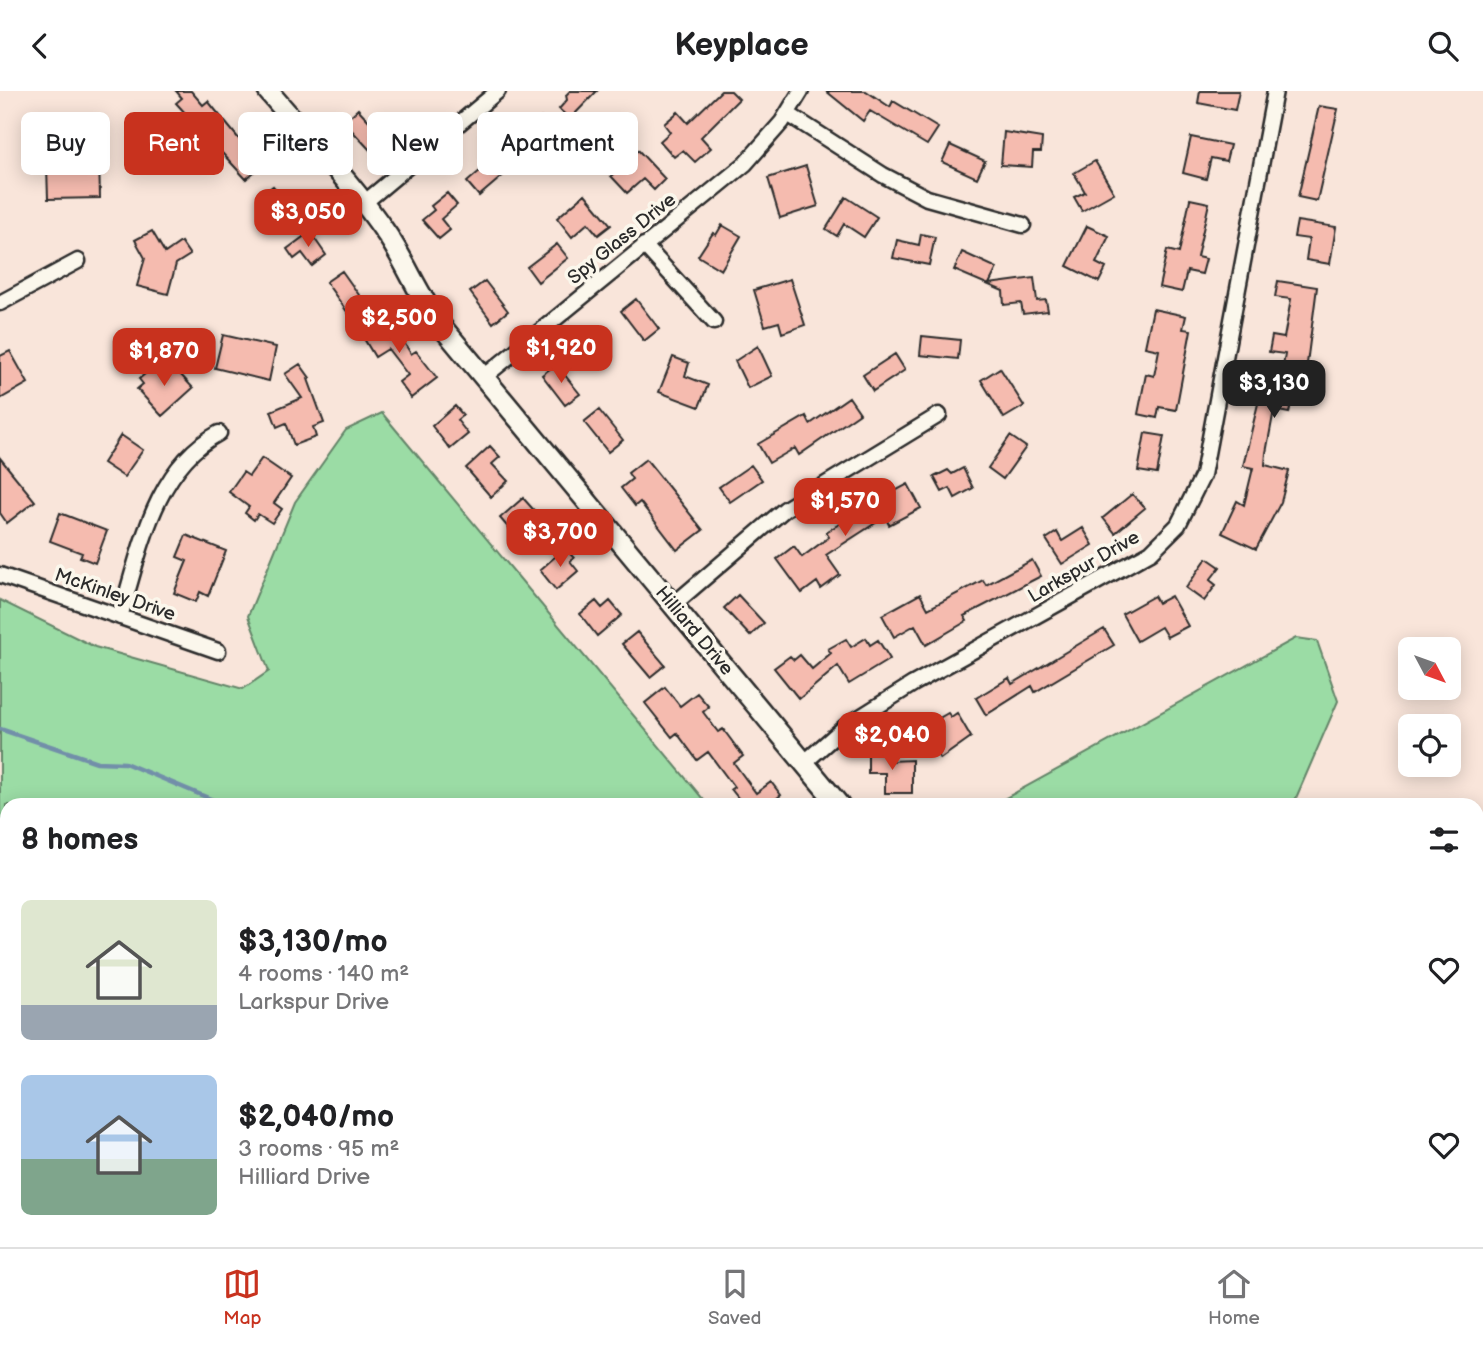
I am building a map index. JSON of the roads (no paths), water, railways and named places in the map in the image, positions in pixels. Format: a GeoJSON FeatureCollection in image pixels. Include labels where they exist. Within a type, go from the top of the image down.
{"type":"FeatureCollection","features":[{"type":"Feature","properties":{"kind":"street","name":"Hilliard Drive"},"geometry":{"type":"LineString","coordinates":[[268,91],[364,203],[390,238],[426,306],[833,798]]}},
{"type":"Feature","properties":{"kind":"street"},"geometry":{"type":"LineString","coordinates":[[364,203],[498,91]]}},
{"type":"Feature","properties":{"kind":"street","name":"Spy Glass Drive"},"geometry":{"type":"LineString","coordinates":[[485,377],[745,164],[788,114],[801,91]]}},
{"type":"Feature","properties":{"kind":"street","name":"Larkspur Drive"},"geometry":{"type":"LineString","coordinates":[[804,762],[846,726],[913,684],[1136,563],[1178,526],[1203,475],[1275,91]]}},
{"type":"Feature","properties":{"kind":"street"},"geometry":{"type":"LineString","coordinates":[[788,114],[883,175],[927,198],[1023,225]]}},
{"type":"Feature","properties":{"kind":"street"},"geometry":{"type":"LineString","coordinates":[[644,245],[714,322]]}},
{"type":"Feature","properties":{"kind":"street"},"geometry":{"type":"LineString","coordinates":[[0,303],[78,261]]}},
{"type":"Feature","properties":{"kind":"street"},"geometry":{"type":"LineString","coordinates":[[673,605],[785,509],[939,415]]}},
{"type":"Feature","properties":{"kind":"street"},"geometry":{"type":"LineString","coordinates":[[120,617],[153,512],[188,456],[219,433]]}},
{"type":"Feature","properties":{"kind":"street","name":"McKinley Drive"},"geometry":{"type":"LineString","coordinates":[[0,575],[218,651]]}},
{"type":"Feature","properties":{"kind":"waterway"},"geometry":{"type":"LineString","coordinates":[[0,729],[97,762],[125,763],[208,798]]}}]}
